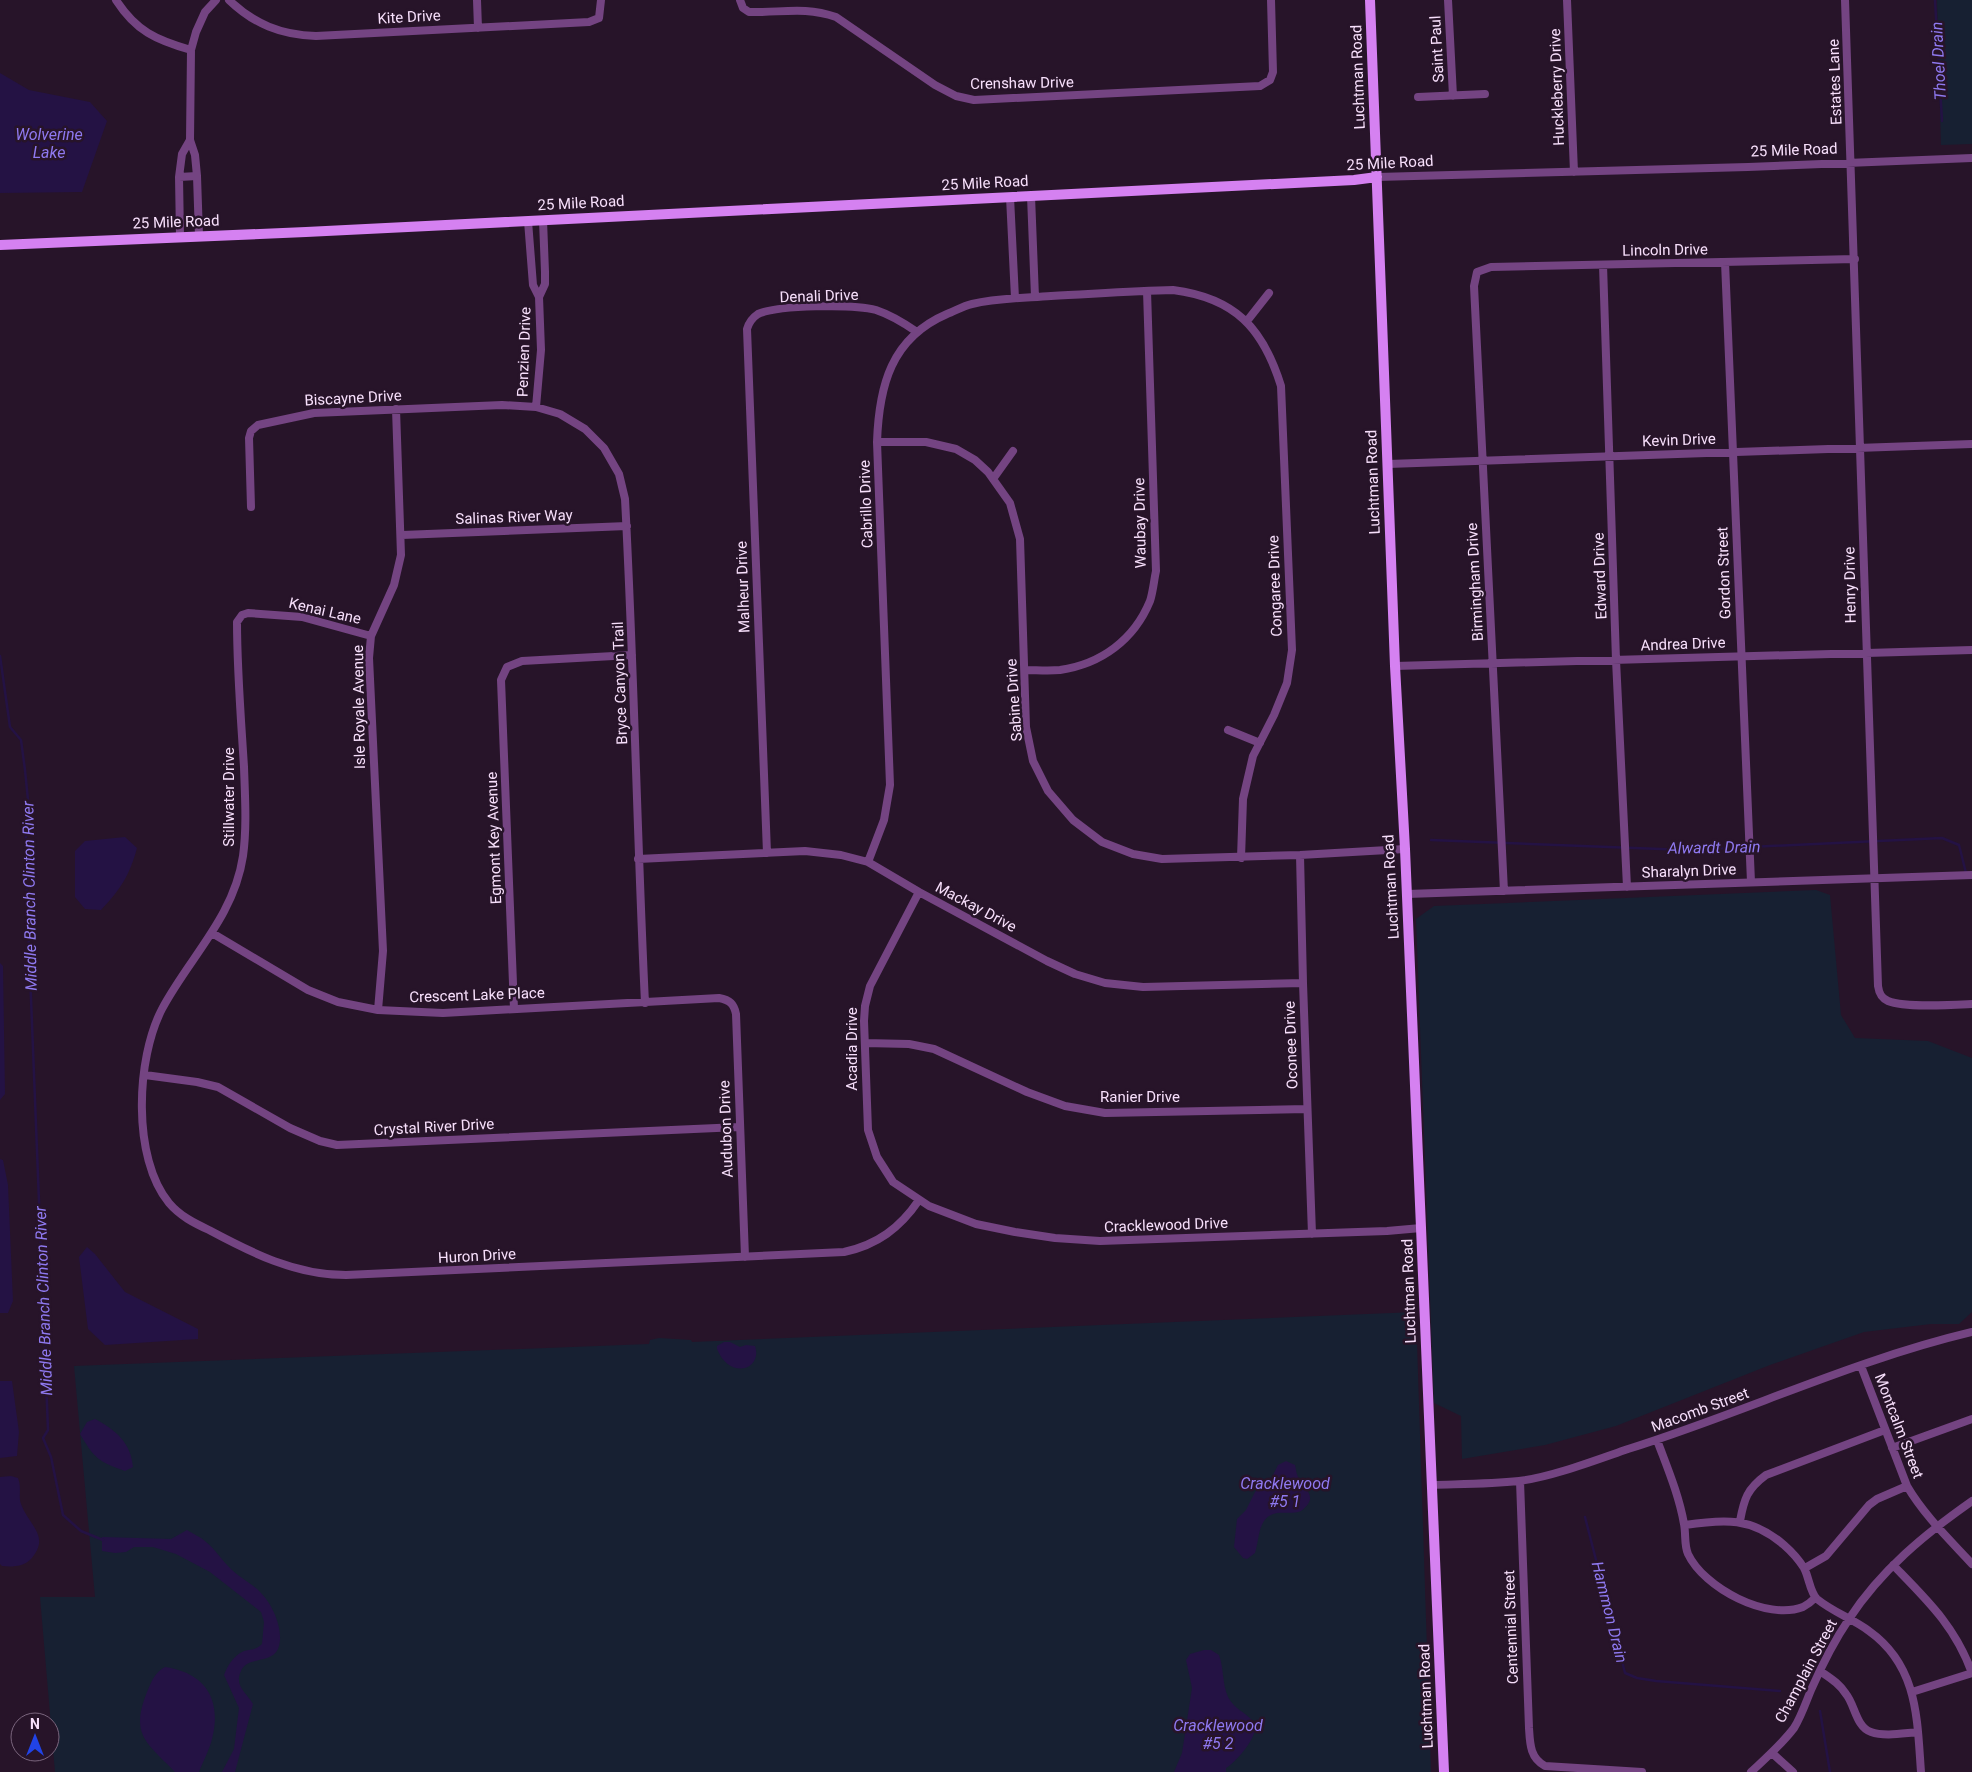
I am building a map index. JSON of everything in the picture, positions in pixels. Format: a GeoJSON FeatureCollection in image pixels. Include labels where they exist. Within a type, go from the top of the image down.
{"type":"FeatureCollection","features":[{"type":"Feature","properties":{"kind":"street"},"geometry":{"type":"LineString","coordinates":[[116,0],[132,20],[145,32],[167,43],[190,50]]}},
{"type":"Feature","properties":{"kind":"street"},"geometry":{"type":"LineString","coordinates":[[200,236],[195,155],[190,140],[190,50],[205,12],[216,0]]}},
{"type":"Feature","properties":{"kind":"street","name":"Kite Drive"},"geometry":{"type":"LineString","coordinates":[[230,0],[256,22],[277,30],[299,35],[589,22],[599,18],[601,0]]}},
{"type":"Feature","properties":{"kind":"street"},"geometry":{"type":"LineString","coordinates":[[477,0],[478,28]]}},
{"type":"Feature","properties":{"kind":"street","name":"Crenshaw Drive"},"geometry":{"type":"LineString","coordinates":[[740,0],[743,8],[749,12],[799,9],[825,13],[836,17],[935,85],[956,96],[974,100],[1260,86],[1270,80],[1273,72],[1271,0]]}},
{"type":"Feature","properties":{"kind":"street","name":"Luchtman Road"},"geometry":{"type":"LineString","coordinates":[[1370,0],[1395,666],[1405,848],[1444,1772]]}},
{"type":"Feature","properties":{"kind":"street","name":"Saint Paul"},"geometry":{"type":"LineString","coordinates":[[1448,0],[1453,96]]}},
{"type":"Feature","properties":{"kind":"street","name":"Huckleberry Drive"},"geometry":{"type":"LineString","coordinates":[[1567,0],[1574,172]]}},
{"type":"Feature","properties":{"kind":"street","name":"Estates Lane"},"geometry":{"type":"LineString","coordinates":[[1845,0],[1852,163]]}},
{"type":"Feature","properties":{"kind":"street"},"geometry":{"type":"LineString","coordinates":[[1418,98],[1485,94]]}},
{"type":"Feature","properties":{"kind":"street"},"geometry":{"type":"LineString","coordinates":[[180,236],[179,177],[182,154],[190,140]]}},
{"type":"Feature","properties":{"kind":"street","name":"25 Mile Road"},"geometry":{"type":"LineString","coordinates":[[0,245],[528,221],[1354,180],[1377,177],[1972,158]]}},
{"type":"Feature","properties":{"kind":"street","name":"Henry Drive"},"geometry":{"type":"LineString","coordinates":[[1852,163],[1878,986],[1879,993],[1889,1001],[1910,1005],[1972,1004]]}},
{"type":"Feature","properties":{"kind":"street"},"geometry":{"type":"LineString","coordinates":[[179,177],[197,176]]}},
{"type":"Feature","properties":{"kind":"street"},"geometry":{"type":"LineString","coordinates":[[1031,196],[1035,297]]}},
{"type":"Feature","properties":{"kind":"street"},"geometry":{"type":"LineString","coordinates":[[1010,197],[1015,298]]}},
{"type":"Feature","properties":{"kind":"street","name":"Penzien Drive"},"geometry":{"type":"LineString","coordinates":[[536,407],[541,350],[539,297],[545,284],[543,220]]}},
{"type":"Feature","properties":{"kind":"street","name":"Penzien Drive"},"geometry":{"type":"LineString","coordinates":[[528,221],[532,285],[539,297]]}},
{"type":"Feature","properties":{"kind":"street","name":"Lincoln Drive"},"geometry":{"type":"LineString","coordinates":[[1477,272],[1492,267],[1855,259]]}},
{"type":"Feature","properties":{"kind":"street","name":"Gordon Street"},"geometry":{"type":"LineString","coordinates":[[1725,262],[1751,882]]}},
{"type":"Feature","properties":{"kind":"street","name":"Edward Drive"},"geometry":{"type":"LineString","coordinates":[[1602,265],[1616,660],[1627,887]]}},
{"type":"Feature","properties":{"kind":"street","name":"Birmingham Drive"},"geometry":{"type":"LineString","coordinates":[[1477,272],[1474,286],[1504,891]]}},
{"type":"Feature","properties":{"kind":"street","name":"Cabrillo Drive"},"geometry":{"type":"LineString","coordinates":[[868,862],[884,820],[890,785],[877,442],[878,411],[884,384],[896,356],[917,332],[936,319],[970,304],[1015,298],[1173,290],[1190,292],[1224,305],[1244,319]]}},
{"type":"Feature","properties":{"kind":"street","name":"Waubay Drive"},"geometry":{"type":"LineString","coordinates":[[1025,670],[1059,670],[1092,662],[1116,648],[1136,626],[1150,600],[1156,571],[1147,291]]}},
{"type":"Feature","properties":{"kind":"street"},"geometry":{"type":"LineString","coordinates":[[1244,319],[1269,293]]}},
{"type":"Feature","properties":{"kind":"street","name":"Denali Drive"},"geometry":{"type":"LineString","coordinates":[[750,321],[758,314],[798,308],[861,307],[895,318],[917,332]]}},
{"type":"Feature","properties":{"kind":"street","name":"Congaree Drive"},"geometry":{"type":"LineString","coordinates":[[1241,858],[1243,798],[1253,756],[1274,715],[1287,683],[1292,650],[1281,386],[1274,363],[1260,339],[1244,319]]}},
{"type":"Feature","properties":{"kind":"street","name":"Malheur Drive"},"geometry":{"type":"LineString","coordinates":[[750,321],[747,329],[767,853]]}},
{"type":"Feature","properties":{"kind":"street","name":"Biscayne Drive"},"geometry":{"type":"LineString","coordinates":[[251,507],[249,438],[251,431],[258,425],[314,413],[502,405],[536,407]]}},
{"type":"Feature","properties":{"kind":"street","name":"Bryce Canyon Trail"},"geometry":{"type":"LineString","coordinates":[[536,407],[560,414],[585,429],[604,448],[619,474],[625,499],[638,788],[638,859],[644,1003]]}},
{"type":"Feature","properties":{"kind":"street","name":"Isle Royale Avenue"},"geometry":{"type":"LineString","coordinates":[[378,1010],[383,951],[370,674],[371,636],[398,574],[401,555],[402,535],[396,409]]}},
{"type":"Feature","properties":{"kind":"street","name":"Sabine Drive"},"geometry":{"type":"LineString","coordinates":[[877,442],[926,442],[956,449],[975,460],[993,479],[1010,503],[1020,539],[1026,727],[1033,761],[1048,791],[1073,820],[1102,842],[1133,854],[1162,859],[1241,858],[1405,848]]}},
{"type":"Feature","properties":{"kind":"street","name":"Kevin Drive"},"geometry":{"type":"LineString","coordinates":[[1388,464],[1972,444]]}},
{"type":"Feature","properties":{"kind":"street"},"geometry":{"type":"LineString","coordinates":[[993,479],[1013,451]]}},
{"type":"Feature","properties":{"kind":"street","name":"Salinas River Way"},"geometry":{"type":"LineString","coordinates":[[402,535],[627,526]]}},
{"type":"Feature","properties":{"kind":"street","name":"Kenai Lane"},"geometry":{"type":"LineString","coordinates":[[242,615],[258,612],[302,617],[371,636]]}},
{"type":"Feature","properties":{"kind":"street","name":"Stillwater Drive"},"geometry":{"type":"LineString","coordinates":[[145,1076],[149,1046],[161,1011],[178,982],[212,933],[228,903],[243,857],[246,809],[237,635],[238,622],[242,615]]}},
{"type":"Feature","properties":{"kind":"street","name":"Andrea Drive"},"geometry":{"type":"LineString","coordinates":[[1395,666],[1972,650]]}},
{"type":"Feature","properties":{"kind":"street","name":"Egmont Key Avenue"},"geometry":{"type":"LineString","coordinates":[[514,1009],[501,680],[507,667],[530,659],[632,655]]}},
{"type":"Feature","properties":{"kind":"street"},"geometry":{"type":"LineString","coordinates":[[1228,730],[1260,743]]}},
{"type":"Feature","properties":{"kind":"street","name":"Mackay Drive"},"geometry":{"type":"LineString","coordinates":[[638,859],[767,853],[818,852],[841,855],[868,862],[919,892],[1047,961],[1075,974],[1105,983],[1143,987],[1303,983]]}},
{"type":"Feature","properties":{"kind":"street","name":"Oconee Drive"},"geometry":{"type":"LineString","coordinates":[[1300,855],[1312,1234]]}},
{"type":"Feature","properties":{"kind":"street","name":"Sharalyn Drive"},"geometry":{"type":"LineString","coordinates":[[1407,894],[1972,875]]}},
{"type":"Feature","properties":{"kind":"street","name":"Acadia Drive"},"geometry":{"type":"LineString","coordinates":[[919,892],[870,986],[865,1006],[864,1022],[868,1130],[877,1157],[893,1182],[919,1200]]}},
{"type":"Feature","properties":{"kind":"street","name":"Crescent Lake Place"},"geometry":{"type":"LineString","coordinates":[[212,933],[308,990],[338,1002],[378,1010],[443,1013],[719,998],[730,1002]]}},
{"type":"Feature","properties":{"kind":"street","name":"Audubon Drive"},"geometry":{"type":"LineString","coordinates":[[730,1002],[736,1014],[745,1257]]}},
{"type":"Feature","properties":{"kind":"street","name":"Ranier Drive"},"geometry":{"type":"LineString","coordinates":[[865,1043],[909,1044],[934,1048],[1042,1098],[1065,1106],[1106,1113],[1307,1109]]}},
{"type":"Feature","properties":{"kind":"street","name":"Crystal River Drive"},"geometry":{"type":"LineString","coordinates":[[145,1076],[197,1082],[218,1087],[290,1128],[320,1141],[337,1145],[739,1127]]}},
{"type":"Feature","properties":{"kind":"street","name":"Huron Drive"},"geometry":{"type":"LineString","coordinates":[[145,1076],[142,1113],[144,1148],[160,1191],[170,1205],[183,1217],[249,1252],[299,1270],[346,1275],[833,1253],[860,1248],[884,1237],[902,1222],[919,1200]]}},
{"type":"Feature","properties":{"kind":"street","name":"Cracklewood Drive"},"geometry":{"type":"LineString","coordinates":[[919,1200],[929,1206],[976,1224],[1055,1238],[1100,1241],[1312,1234],[1421,1228]]}},
{"type":"Feature","properties":{"kind":"street","name":"Macomb Street"},"geometry":{"type":"LineString","coordinates":[[1432,1485],[1520,1481],[1564,1470],[1657,1440],[1915,1347],[1972,1332]]}},
{"type":"Feature","properties":{"kind":"street","name":"Montcalm Street"},"geometry":{"type":"LineString","coordinates":[[1861,1366],[1907,1486],[1914,1498],[1937,1526],[1972,1564]]}},
{"type":"Feature","properties":{"kind":"street"},"geometry":{"type":"LineString","coordinates":[[1892,1448],[1972,1419]]}},
{"type":"Feature","properties":{"kind":"street"},"geometry":{"type":"LineString","coordinates":[[1740,1521],[1745,1498],[1758,1481],[1766,1475],[1885,1430]]}},
{"type":"Feature","properties":{"kind":"street"},"geometry":{"type":"LineString","coordinates":[[1657,1440],[1674,1486],[1685,1524],[1688,1554],[1716,1586],[1732,1596],[1771,1609],[1803,1607],[1816,1598]]}},
{"type":"Feature","properties":{"kind":"street","name":"Centennial Street"},"geometry":{"type":"LineString","coordinates":[[1520,1481],[1531,1746],[1537,1762],[1545,1766],[1642,1772]]}},
{"type":"Feature","properties":{"kind":"street"},"geometry":{"type":"LineString","coordinates":[[1804,1568],[1826,1556],[1869,1505],[1877,1499],[1907,1486]]}},
{"type":"Feature","properties":{"kind":"street","name":"Champlain Street"},"geometry":{"type":"LineString","coordinates":[[1751,1772],[1772,1753],[1794,1727],[1820,1671],[1849,1619],[1869,1592],[1906,1551],[1972,1501]]}},
{"type":"Feature","properties":{"kind":"street"},"geometry":{"type":"LineString","coordinates":[[1685,1524],[1709,1521],[1740,1521],[1756,1526],[1772,1535],[1792,1552],[1804,1568],[1816,1598],[1870,1631],[1890,1650],[1902,1668],[1912,1692],[1917,1715],[1921,1772]]}},
{"type":"Feature","properties":{"kind":"street"},"geometry":{"type":"LineString","coordinates":[[1893,1565],[1931,1604],[1946,1623],[1959,1641],[1972,1673],[1912,1692]]}},
{"type":"Feature","properties":{"kind":"street"},"geometry":{"type":"LineString","coordinates":[[1820,1671],[1837,1682],[1846,1693],[1864,1728],[1870,1732],[1879,1734],[1918,1732]]}},
{"type":"Feature","properties":{"kind":"street"},"geometry":{"type":"LineString","coordinates":[[1772,1753],[1793,1772]]}},
{"type":"Feature","properties":{"kind":"shaded area"},"geometry":{"type":"Polygon","coordinates":[[[1937,0],[1972,0],[1972,144],[1941,145],[1937,0]]]}},
{"type":"Feature","properties":{"kind":"shaded area"},"geometry":{"type":"Polygon","coordinates":[[[1816,890],[1830,895],[1841,1015],[1855,1038],[1928,1041],[1972,1058],[1972,1312],[1959,1324],[1931,1324],[1864,1332],[1770,1365],[1616,1426],[1545,1445],[1462,1459],[1461,1416],[1434,1403],[1416,919],[1434,906],[1816,890]]]}},
{"type":"Feature","properties":{"kind":"shaded area"},"geometry":{"type":"Polygon","coordinates":[[[1416,1312],[1431,1772],[55,1772],[54,1762],[60,1762],[60,1712],[50,1712],[40,1597],[95,1597],[74,1366],[649,1344],[650,1340],[659,1338],[691,1340],[692,1342],[1416,1312]]]}},
{"type":"Feature","properties":{"kind":"water","name":"Wolverine Lake"},"geometry":{"type":"Polygon","coordinates":[[[0,73],[29,90],[90,102],[107,121],[82,192],[0,193],[0,73]]]}},
{"type":"Feature","properties":{"kind":"water"},"geometry":{"type":"Polygon","coordinates":[[[125,837],[137,848],[124,882],[101,910],[85,909],[75,897],[75,851],[85,841],[125,837]]]}},
{"type":"Feature","properties":{"kind":"water"},"geometry":{"type":"Polygon","coordinates":[[[0,963],[3,966],[5,1094],[0,1100],[0,963]]]}},
{"type":"Feature","properties":{"kind":"water"},"geometry":{"type":"Polygon","coordinates":[[[0,1159],[3,1160],[8,1185],[13,1301],[8,1313],[0,1313],[0,1159]]]}},
{"type":"Feature","properties":{"kind":"water"},"geometry":{"type":"Polygon","coordinates":[[[87,1247],[95,1254],[125,1292],[198,1329],[198,1339],[105,1345],[88,1329],[79,1257],[87,1247]]]}},
{"type":"Feature","properties":{"kind":"water"},"geometry":{"type":"Polygon","coordinates":[[[724,1342],[730,1342],[740,1347],[746,1345],[755,1346],[756,1354],[754,1361],[744,1368],[730,1365],[723,1359],[717,1349],[717,1346],[724,1342]]]}},
{"type":"Feature","properties":{"kind":"water"},"geometry":{"type":"Polygon","coordinates":[[[0,1381],[12,1381],[19,1432],[17,1456],[0,1458],[0,1381]]]}},
{"type":"Feature","properties":{"kind":"water"},"geometry":{"type":"Polygon","coordinates":[[[95,1419],[110,1428],[126,1444],[132,1458],[133,1467],[125,1471],[109,1465],[89,1449],[80,1434],[87,1422],[95,1419]]]}},
{"type":"Feature","properties":{"kind":"water","name":"Cracklewood #5 1"},"geometry":{"type":"Polygon","coordinates":[[[1286,1461],[1295,1465],[1298,1477],[1309,1494],[1309,1502],[1301,1511],[1277,1513],[1266,1519],[1260,1529],[1255,1553],[1247,1559],[1243,1558],[1234,1547],[1237,1519],[1246,1510],[1255,1492],[1272,1477],[1278,1465],[1286,1461]]]}},
{"type":"Feature","properties":{"kind":"water"},"geometry":{"type":"Polygon","coordinates":[[[11,1476],[18,1478],[21,1504],[39,1537],[39,1544],[37,1551],[28,1562],[17,1566],[2,1566],[0,1564],[0,1477],[11,1476]]]}},
{"type":"Feature","properties":{"kind":"water"},"geometry":{"type":"Polygon","coordinates":[[[187,1530],[204,1540],[233,1571],[261,1593],[270,1604],[279,1627],[280,1642],[275,1654],[248,1663],[244,1666],[239,1676],[242,1689],[253,1704],[235,1772],[222,1772],[234,1749],[239,1708],[224,1675],[229,1664],[237,1655],[262,1644],[264,1622],[261,1612],[210,1572],[176,1554],[153,1547],[134,1547],[126,1552],[115,1553],[102,1551],[102,1537],[171,1539],[187,1530]]]}},
{"type":"Feature","properties":{"kind":"water","name":"Cracklewood #5 2"},"geometry":{"type":"Polygon","coordinates":[[[1211,1650],[1219,1655],[1228,1697],[1233,1705],[1253,1721],[1255,1726],[1254,1732],[1242,1753],[1226,1768],[1226,1772],[1174,1772],[1182,1753],[1192,1688],[1186,1660],[1190,1654],[1211,1650]]]}},
{"type":"Feature","properties":{"kind":"water"},"geometry":{"type":"Polygon","coordinates":[[[165,1667],[191,1675],[201,1682],[208,1691],[212,1701],[215,1712],[215,1725],[209,1748],[199,1772],[175,1772],[149,1745],[141,1728],[140,1718],[147,1692],[156,1675],[165,1667]]]}},
{"type":"Feature","properties":{"kind":"waterway","name":"Thoel Drain"},"geometry":{"type":"LineString","coordinates":[[1935,0],[1942,121]]}},
{"type":"Feature","properties":{"kind":"waterway","name":"Middle Branch Clinton River"},"geometry":{"type":"LineString","coordinates":[[0,656],[10,727],[21,740],[29,810],[25,846],[48,1430],[43,1438],[51,1457],[63,1515],[81,1531],[103,1540]]}},
{"type":"Feature","properties":{"kind":"waterway","name":"Alwardt Drain"},"geometry":{"type":"LineString","coordinates":[[1431,840],[1687,850],[1942,838],[1959,845],[1966,873]]}},
{"type":"Feature","properties":{"kind":"waterway","name":"Hammon Drain"},"geometry":{"type":"LineString","coordinates":[[1585,1517],[1625,1673],[1637,1678],[1656,1681],[1780,1691]]}},
{"type":"Feature","properties":{"kind":"waterway","name":"Hammon Drain"},"geometry":{"type":"LineString","coordinates":[[1820,1711],[1830,1772]]}}]}
